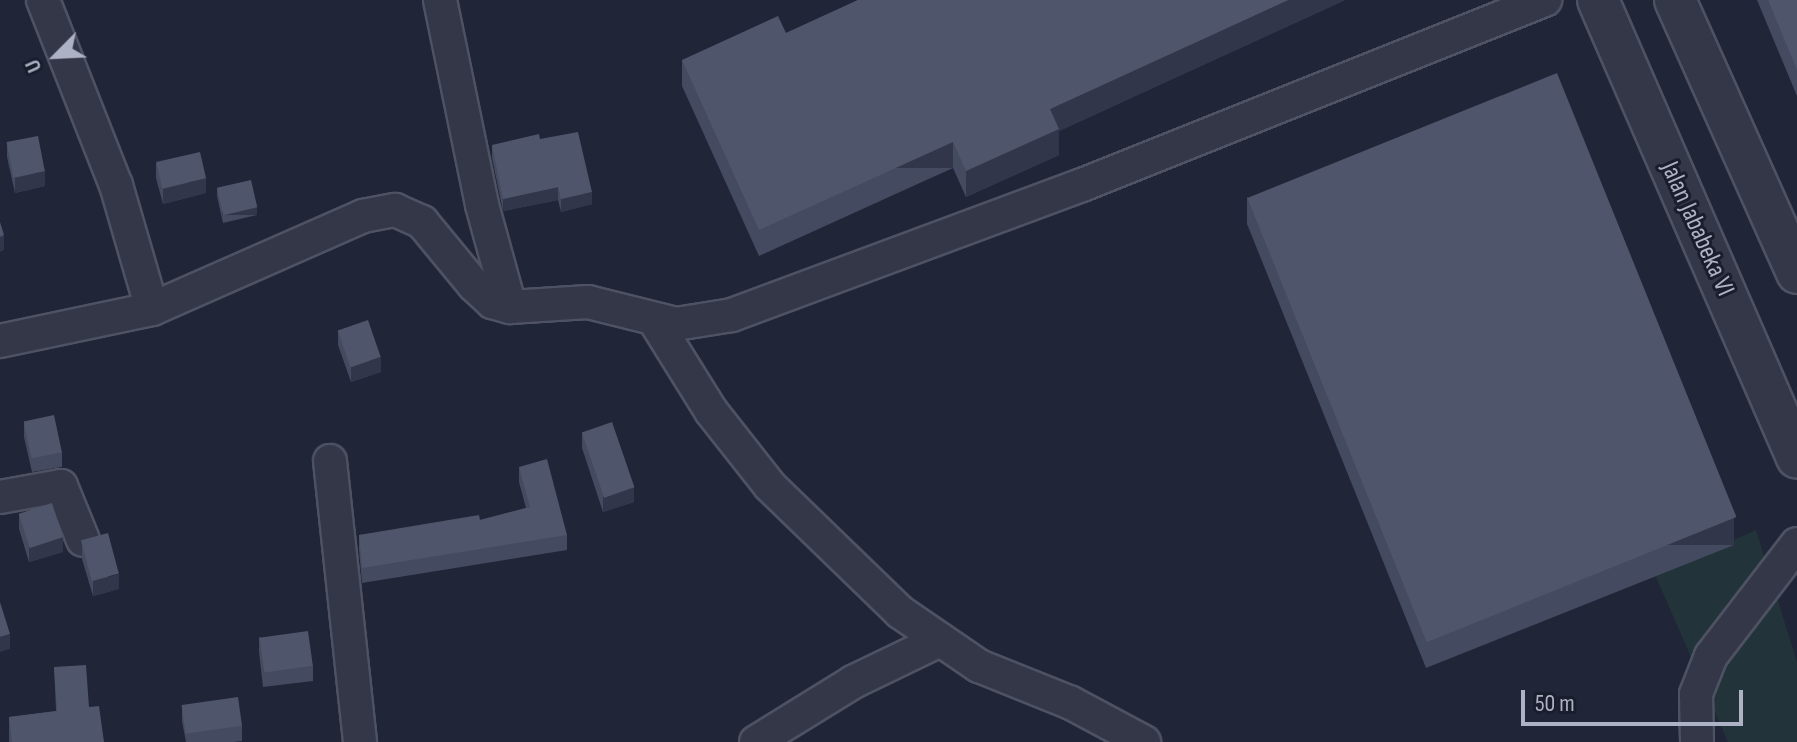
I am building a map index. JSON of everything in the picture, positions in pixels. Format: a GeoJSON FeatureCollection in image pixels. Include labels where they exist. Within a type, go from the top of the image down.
{"type":"FeatureCollection","features":[{"type":"Feature","properties":{"kind":"street"},"geometry":{"type":"LineString","coordinates":[[43,0],[116,185],[152,309]]}},
{"type":"Feature","properties":{"kind":"street"},"geometry":{"type":"LineString","coordinates":[[440,0],[482,205],[510,307]]}},
{"type":"Feature","properties":{"kind":"street"},"geometry":{"type":"LineString","coordinates":[[0,341],[152,309],[363,216],[395,210],[422,222],[492,302],[510,307],[588,302],[655,321],[702,321],[772,302],[1082,185],[1545,0]]}},
{"type":"Feature","properties":{"kind":"street","name":"Jalan Jababeka VI"},"geometry":{"type":"LineString","coordinates":[[1598,0],[1797,458]]}},
{"type":"Feature","properties":{"kind":"street"},"geometry":{"type":"LineString","coordinates":[[1675,0],[1797,273]]}},
{"type":"Feature","properties":{"kind":"street"},"geometry":{"type":"LineString","coordinates":[[655,321],[711,411],[770,486],[900,612],[979,666],[1071,703],[1144,742]]}},
{"type":"Feature","properties":{"kind":"street"},"geometry":{"type":"LineString","coordinates":[[330,461],[360,742]]}},
{"type":"Feature","properties":{"kind":"street"},"geometry":{"type":"LineString","coordinates":[[0,497],[61,486],[83,540]]}},
{"type":"Feature","properties":{"kind":"street"},"geometry":{"type":"LineString","coordinates":[[1697,742],[1696,694],[1711,656],[1797,544]]}},
{"type":"Feature","properties":{"kind":"street"},"geometry":{"type":"LineString","coordinates":[[756,742],[853,682],[940,640]]}},
{"type":"Feature","properties":{"kind":"shaded area"},"geometry":{"type":"Polygon","coordinates":[[[1756,530],[1797,662],[1797,742],[1728,742],[1655,575],[1756,530]]]}},
{"type":"Feature","properties":{"kind":"building"},"geometry":{"type":"Polygon","coordinates":[[[858,0],[1288,0],[1050,109],[1059,129],[966,171],[953,142],[759,230],[682,60],[778,16],[786,33],[858,0]]]}},
{"type":"Feature","properties":{"kind":"building"},"geometry":{"type":"Polygon","coordinates":[[[1768,0],[1797,0],[1797,70],[1768,0]]]}},
{"type":"Feature","properties":{"kind":"building"},"geometry":{"type":"Polygon","coordinates":[[[1557,73],[1736,517],[1427,642],[1247,198],[1557,73]]]}},
{"type":"Feature","properties":{"kind":"building"},"geometry":{"type":"Polygon","coordinates":[[[578,132],[592,192],[561,199],[558,187],[503,199],[492,145],[539,134],[540,139],[578,132]]]}},
{"type":"Feature","properties":{"kind":"building"},"geometry":{"type":"Polygon","coordinates":[[[38,136],[45,171],[13,177],[7,142],[38,136]]]}},
{"type":"Feature","properties":{"kind":"building"},"geometry":{"type":"Polygon","coordinates":[[[200,152],[206,178],[162,188],[156,162],[200,152]]]}},
{"type":"Feature","properties":{"kind":"building"},"geometry":{"type":"Polygon","coordinates":[[[251,180],[257,207],[223,215],[217,188],[251,180]]]}},
{"type":"Feature","properties":{"kind":"building"},"geometry":{"type":"Polygon","coordinates":[[[368,320],[381,357],[350,367],[338,330],[368,320]]]}},
{"type":"Feature","properties":{"kind":"building"},"geometry":{"type":"Polygon","coordinates":[[[54,415],[62,452],[32,459],[24,421],[54,415]]]}},
{"type":"Feature","properties":{"kind":"building"},"geometry":{"type":"Polygon","coordinates":[[[612,422],[634,487],[604,498],[582,432],[612,422]]]}},
{"type":"Feature","properties":{"kind":"building"},"geometry":{"type":"Polygon","coordinates":[[[547,459],[567,535],[362,568],[359,535],[479,515],[480,520],[530,507],[519,467],[547,459]]]}},
{"type":"Feature","properties":{"kind":"building"},"geometry":{"type":"Polygon","coordinates":[[[52,503],[63,537],[30,548],[19,514],[52,503]]]}},
{"type":"Feature","properties":{"kind":"building"},"geometry":{"type":"Polygon","coordinates":[[[108,533],[119,574],[92,581],[81,540],[108,533]]]}},
{"type":"Feature","properties":{"kind":"building"},"geometry":{"type":"Polygon","coordinates":[[[0,602],[10,634],[0,637],[0,602]]]}},
{"type":"Feature","properties":{"kind":"building"},"geometry":{"type":"Polygon","coordinates":[[[308,631],[313,666],[264,672],[259,638],[308,631]]]}},
{"type":"Feature","properties":{"kind":"building"},"geometry":{"type":"Polygon","coordinates":[[[86,665],[89,707],[99,706],[104,742],[12,742],[9,717],[57,711],[54,667],[86,665]]]}},
{"type":"Feature","properties":{"kind":"building"},"geometry":{"type":"Polygon","coordinates":[[[238,697],[242,726],[186,734],[182,705],[238,697]]]}}]}
